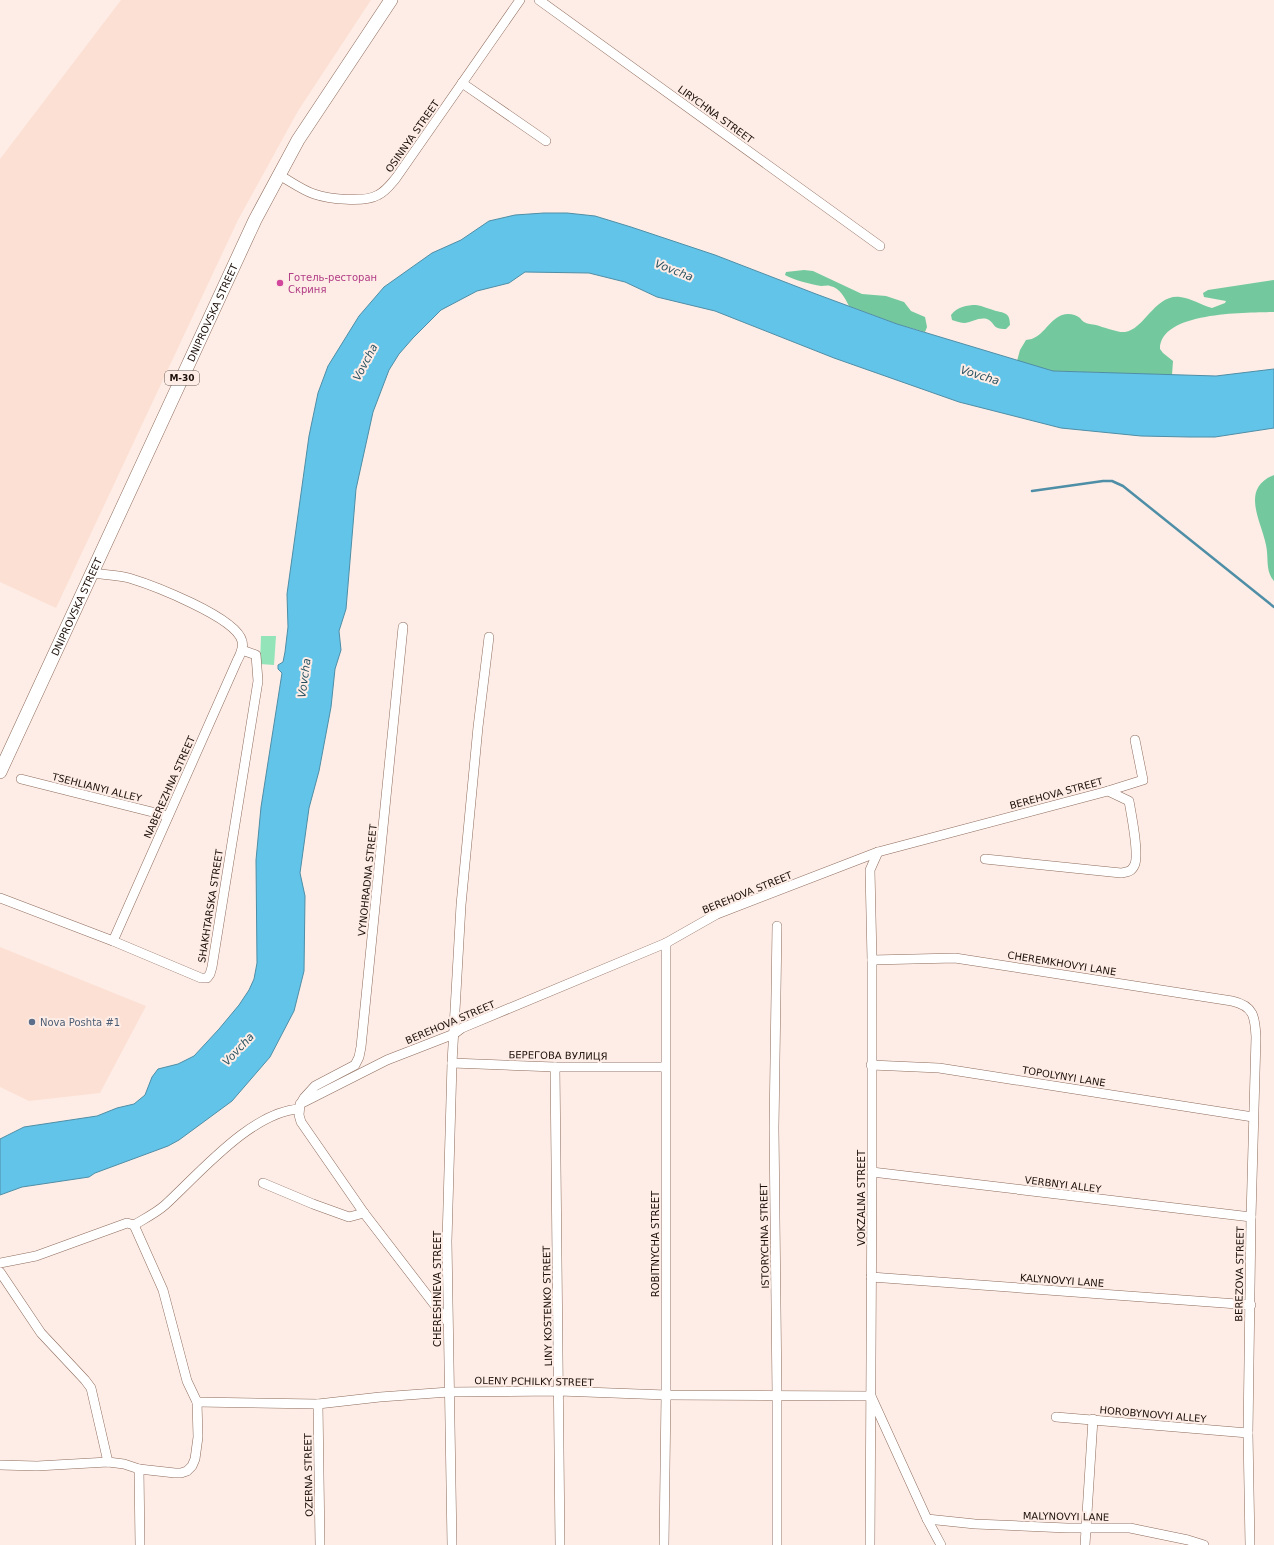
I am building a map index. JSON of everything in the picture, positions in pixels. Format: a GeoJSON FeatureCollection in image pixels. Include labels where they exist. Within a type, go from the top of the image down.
{"type":"FeatureCollection","features":[{"type":"Feature","properties":{"kind":"highway","name":"DNIPROVSKA STREET"},"geometry":{"type":"LineString","coordinates":[[0,772],[93,573],[238,255],[298,140],[319,106],[391,0]]}},
{"type":"Feature","properties":{"kind":"street","name":"OSINNYA STREET"},"geometry":{"type":"LineString","coordinates":[[279,175],[306,190],[322,196],[361,199],[376,196],[386,190],[396,178],[520,0]]}},
{"type":"Feature","properties":{"kind":"street","name":"LIRYCHNA STREET"},"geometry":{"type":"LineString","coordinates":[[539,0],[880,246]]}},
{"type":"Feature","properties":{"kind":"street"},"geometry":{"type":"LineString","coordinates":[[462,83],[546,141]]}},
{"type":"Feature","properties":{"kind":"street","name":"NABEREZHNA STREET"},"geometry":{"type":"LineString","coordinates":[[93,573],[129,578],[202,607],[230,625],[242,640],[242,650],[113,941]]}},
{"type":"Feature","properties":{"kind":"street","name":"VYNOHRADNA STREET"},"geometry":{"type":"LineString","coordinates":[[300,1107],[304,1098],[315,1086],[355,1065],[359,1057],[403,627]]}},
{"type":"Feature","properties":{"kind":"street"},"geometry":{"type":"LineString","coordinates":[[454,1034],[462,897],[478,727],[489,637]]}},
{"type":"Feature","properties":{"kind":"street","name":"SHAKHTARSKA STREET"},"geometry":{"type":"LineString","coordinates":[[0,898],[113,941],[201,978],[207,978],[210,974],[258,681],[256,655],[242,650]]}},
{"type":"Feature","properties":{"kind":"street","name":"BEREHOVA STREET"},"geometry":{"type":"LineString","coordinates":[[134,1225],[163,1206],[202,1168],[256,1124],[300,1107],[387,1060],[454,1034],[462,1028],[666,943],[717,914],[878,852],[1108,791],[1143,780],[1135,740]]}},
{"type":"Feature","properties":{"kind":"street","name":"TSEHLIANYI ALLEY"},"geometry":{"type":"LineString","coordinates":[[21,779],[168,816]]}},
{"type":"Feature","properties":{"kind":"street"},"geometry":{"type":"LineString","coordinates":[[985,859],[1122,873],[1130,872],[1135,865],[1136,846],[1129,801],[1108,791]]}},
{"type":"Feature","properties":{"kind":"street","name":"VOKZALNA STREET"},"geometry":{"type":"LineString","coordinates":[[870,1545],[872,960],[870,870],[878,852]]}},
{"type":"Feature","properties":{"kind":"street","name":"ISTORYCHNA STREET"},"geometry":{"type":"LineString","coordinates":[[777,926],[774,1128],[777,1545]]}},
{"type":"Feature","properties":{"kind":"street","name":"ROBITNYCHA STREET"},"geometry":{"type":"LineString","coordinates":[[664,1545],[666,1395],[666,943]]}},
{"type":"Feature","properties":{"kind":"street","name":"CHEREMKHOVYI LANE"},"geometry":{"type":"LineString","coordinates":[[872,960],[955,958],[1232,1001],[1247,1007]]}},
{"type":"Feature","properties":{"kind":"street","name":"BEREZOVA STREET"},"geometry":{"type":"LineString","coordinates":[[1247,1007],[1253,1013],[1255,1022],[1248,1433],[1250,1545]]}},
{"type":"Feature","properties":{"kind":"street","name":"CHERESHNEVA STREET"},"geometry":{"type":"LineString","coordinates":[[452,1545],[447,1321],[448,1150],[454,1034]]}},
{"type":"Feature","properties":{"kind":"street","name":"БЕРЕГОВА ВУЛИЦЯ"},"geometry":{"type":"LineString","coordinates":[[452,1062],[556,1067],[665,1067]]}},
{"type":"Feature","properties":{"kind":"street","name":"TOPOLYNYI LANE"},"geometry":{"type":"LineString","coordinates":[[871,1065],[939,1068],[1253,1117]]}},
{"type":"Feature","properties":{"kind":"street","name":"LINY KOSTENKO STREET"},"geometry":{"type":"LineString","coordinates":[[556,1067],[560,1545]]}},
{"type":"Feature","properties":{"kind":"street"},"geometry":{"type":"LineString","coordinates":[[300,1107],[301,1122],[364,1213],[447,1321]]}},
{"type":"Feature","properties":{"kind":"street","name":"VERBNYI ALLEY"},"geometry":{"type":"LineString","coordinates":[[872,1172],[1251,1217]]}},
{"type":"Feature","properties":{"kind":"street"},"geometry":{"type":"LineString","coordinates":[[263,1182],[313,1204],[349,1217],[364,1213]]}},
{"type":"Feature","properties":{"kind":"street"},"geometry":{"type":"LineString","coordinates":[[0,1263],[36,1256],[127,1223],[134,1225],[163,1290],[187,1381],[197,1402],[198,1448],[192,1466],[187,1471],[181,1473],[139,1469],[124,1464],[108,1462],[37,1466],[0,1465]]}},
{"type":"Feature","properties":{"kind":"street"},"geometry":{"type":"LineString","coordinates":[[0,1272],[42,1333],[91,1388],[108,1462]]}},
{"type":"Feature","properties":{"kind":"street","name":"KALYNOVYI LANE"},"geometry":{"type":"LineString","coordinates":[[871,1277],[1250,1304]]}},
{"type":"Feature","properties":{"kind":"street","name":"OLENY PCHILKY STREET"},"geometry":{"type":"LineString","coordinates":[[197,1402],[318,1404],[380,1397],[449,1392],[871,1396]]}},
{"type":"Feature","properties":{"kind":"street"},"geometry":{"type":"LineString","coordinates":[[871,1396],[927,1519],[941,1545]]}},
{"type":"Feature","properties":{"kind":"street","name":"OZERNA STREET"},"geometry":{"type":"LineString","coordinates":[[318,1404],[320,1545]]}},
{"type":"Feature","properties":{"kind":"street","name":"HOROBYNOVYI ALLEY"},"geometry":{"type":"LineString","coordinates":[[1056,1417],[1248,1433]]}},
{"type":"Feature","properties":{"kind":"street"},"geometry":{"type":"LineString","coordinates":[[1085,1545],[1093,1419]]}},
{"type":"Feature","properties":{"kind":"street"},"geometry":{"type":"LineString","coordinates":[[139,1469],[140,1545]]}},
{"type":"Feature","properties":{"kind":"street","name":"MALYNOVYI LANE"},"geometry":{"type":"LineString","coordinates":[[927,1519],[975,1524],[1130,1528],[1188,1540],[1204,1545]]}},
{"type":"Feature","properties":{"kind":"shaded area"},"geometry":{"type":"Polygon","coordinates":[[[121,0],[371,0],[298,111],[238,220],[56,608],[0,582],[0,159],[121,0]]]}},
{"type":"Feature","properties":{"kind":"shaded area"},"geometry":{"type":"Polygon","coordinates":[[[0,947],[146,1006],[100,1093],[29,1101],[0,1087],[0,947]]]}},
{"type":"Feature","properties":{"kind":"green space"},"geometry":{"type":"Polygon","coordinates":[[[804,270],[813,271],[862,294],[886,296],[904,302],[911,311],[925,317],[927,327],[925,332],[897,324],[849,306],[842,294],[834,287],[807,283],[785,275],[786,272],[804,270]]]}},
{"type":"Feature","properties":{"kind":"green space"},"geometry":{"type":"Polygon","coordinates":[[[1274,280],[1274,312],[1227,314],[1207,317],[1189,321],[1174,327],[1164,337],[1160,349],[1173,361],[1172,375],[1053,371],[1017,361],[1020,350],[1026,340],[1037,337],[1052,321],[1062,315],[1074,315],[1080,318],[1083,322],[1115,331],[1125,332],[1132,330],[1157,306],[1171,298],[1180,297],[1212,308],[1225,303],[1226,301],[1204,297],[1203,293],[1208,290],[1274,280]]]}},
{"type":"Feature","properties":{"kind":"green space"},"geometry":{"type":"Polygon","coordinates":[[[976,305],[1006,314],[1009,318],[1010,325],[1006,329],[1001,329],[996,327],[987,319],[978,319],[965,323],[952,320],[951,315],[959,308],[976,305]]]}},
{"type":"Feature","properties":{"kind":"green space"},"geometry":{"type":"Polygon","coordinates":[[[1274,475],[1274,581],[1268,569],[1267,550],[1264,535],[1257,516],[1255,497],[1258,488],[1264,481],[1274,475]]]}},
{"type":"Feature","properties":{"kind":"green space"},"geometry":{"type":"Polygon","coordinates":[[[261,636],[276,636],[274,665],[260,664],[261,636]]]}},
{"type":"Feature","properties":{"kind":"water","name":"Vovcha"},"geometry":{"type":"Polygon","coordinates":[[[567,213],[595,216],[631,227],[715,255],[897,324],[1053,371],[1216,376],[1274,369],[1274,428],[1215,437],[1189,437],[1141,436],[1061,428],[959,402],[834,358],[715,311],[657,297],[625,282],[589,273],[525,272],[509,283],[477,291],[441,310],[399,354],[389,370],[373,412],[356,489],[346,609],[339,631],[341,650],[335,669],[331,707],[319,771],[309,808],[300,873],[305,896],[304,971],[294,1011],[270,1057],[232,1101],[179,1140],[168,1146],[95,1173],[89,1177],[22,1187],[0,1195],[0,1139],[24,1127],[97,1116],[117,1108],[134,1104],[145,1095],[152,1077],[158,1069],[178,1064],[194,1056],[239,1005],[249,990],[254,979],[257,963],[256,860],[261,807],[282,673],[278,669],[278,665],[283,662],[285,652],[288,627],[287,594],[309,436],[318,393],[328,366],[359,316],[384,287],[432,253],[461,240],[489,221],[515,215],[567,213]]]}},
{"type":"Feature","properties":{"kind":"waterway"},"geometry":{"type":"LineString","coordinates":[[1032,491],[1103,481],[1112,481],[1123,486],[1274,607]]}},
{"type":"Feature","properties":{"kind":"place","name":"Готель-ресторан Скриня"},"geometry":{"type":"Point","coordinates":[280,283]}},
{"type":"Feature","properties":{"kind":"place","name":"Nova Poshta #1"},"geometry":{"type":"Point","coordinates":[32,1022]}}]}
